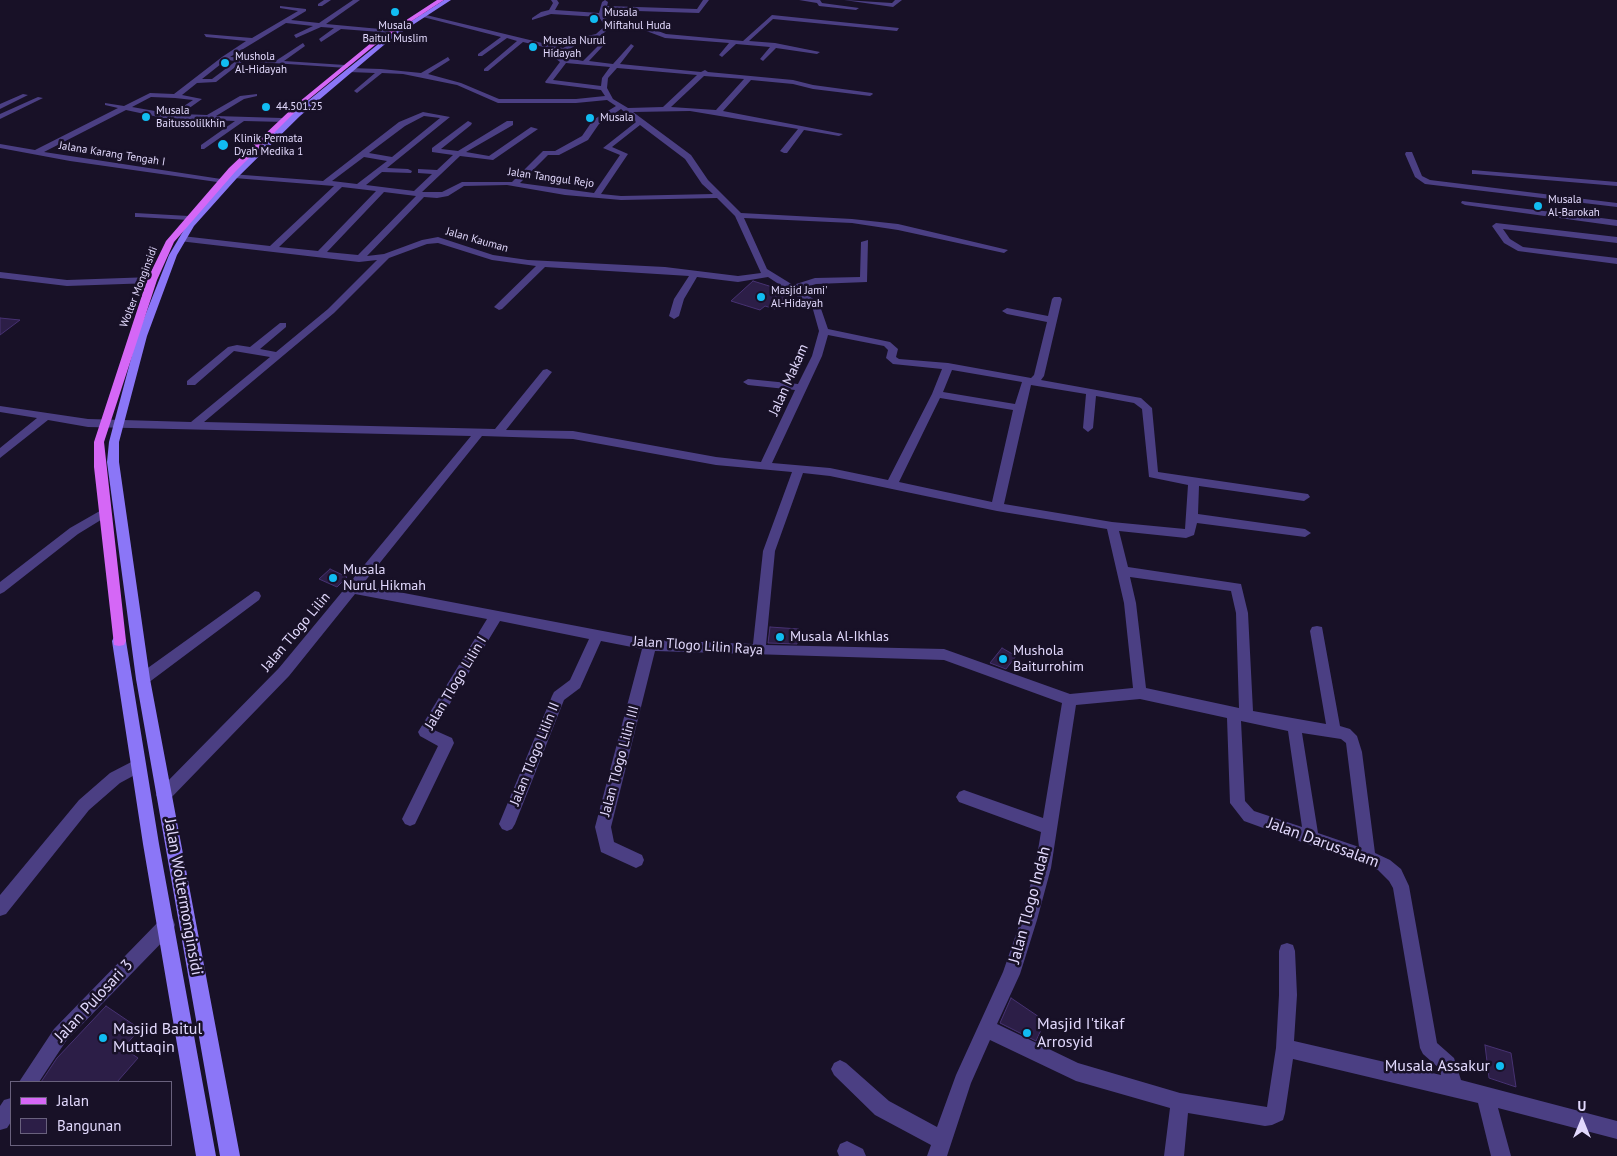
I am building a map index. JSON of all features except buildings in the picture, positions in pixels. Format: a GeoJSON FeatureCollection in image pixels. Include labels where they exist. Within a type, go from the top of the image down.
{"type":"FeatureCollection","features":[{"type":"Feature","properties":{"kind":"main road","name":"Wolter Monginsidi"},"geometry":{"type":"LineString","coordinates":[[119,641],[99,442],[152,280],[170,241],[221,181],[282,120],[391,32],[441,0]]}},
{"type":"Feature","properties":{"kind":"main road","name":"Wolter Monginsidi"},"geometry":{"type":"LineString","coordinates":[[137,637],[113,462],[119,424],[142,336],[182,239],[234,176],[347,68],[448,0]]}},
{"type":"Feature","properties":{"kind":"main road","name":"Jalan Woltermonginsidi"},"geometry":{"type":"LineString","coordinates":[[137,637],[143,679],[230,1156]]}},
{"type":"Feature","properties":{"kind":"main road","name":"Jalan Woltermonginsidi"},"geometry":{"type":"LineString","coordinates":[[119,641],[206,1156]]}},
{"type":"Feature","properties":{"kind":"street"},"geometry":{"type":"LineString","coordinates":[[320,5],[328,0]]}},
{"type":"Feature","properties":{"kind":"street"},"geometry":{"type":"LineString","coordinates":[[296,36],[320,25],[357,0]]}},
{"type":"Feature","properties":{"kind":"street"},"geometry":{"type":"LineString","coordinates":[[551,12],[556,3],[554,0]]}},
{"type":"Feature","properties":{"kind":"street"},"geometry":{"type":"LineString","coordinates":[[606,0],[601,15],[608,26]]}},
{"type":"Feature","properties":{"kind":"street"},"geometry":{"type":"LineString","coordinates":[[603,8],[699,11],[706,0]]}},
{"type":"Feature","properties":{"kind":"street"},"geometry":{"type":"LineString","coordinates":[[804,0],[816,9],[897,29]]}},
{"type":"Feature","properties":{"kind":"street"},"geometry":{"type":"LineString","coordinates":[[847,0],[893,5],[899,0]]}},
{"type":"Feature","properties":{"kind":"street"},"geometry":{"type":"LineString","coordinates":[[175,96],[224,58],[304,10],[282,7]]}},
{"type":"Feature","properties":{"kind":"street"},"geometry":{"type":"LineString","coordinates":[[745,42],[772,17],[816,9],[861,9]]}},
{"type":"Feature","properties":{"kind":"street"},"geometry":{"type":"LineString","coordinates":[[534,19],[543,13],[551,12],[601,15]]}},
{"type":"Feature","properties":{"kind":"street"},"geometry":{"type":"LineString","coordinates":[[422,16],[564,50]]}},
{"type":"Feature","properties":{"kind":"street"},"geometry":{"type":"LineString","coordinates":[[284,21],[391,32]]}},
{"type":"Feature","properties":{"kind":"street"},"geometry":{"type":"LineString","coordinates":[[818,52],[775,45],[665,36],[642,27],[608,26],[598,36],[585,38],[564,50],[558,58],[564,61],[705,72],[748,79],[793,82],[813,87],[870,94]]}},
{"type":"Feature","properties":{"kind":"street"},"geometry":{"type":"LineString","coordinates":[[321,40],[340,27]]}},
{"type":"Feature","properties":{"kind":"street"},"geometry":{"type":"LineString","coordinates":[[206,35],[252,40]]}},
{"type":"Feature","properties":{"kind":"street"},"geometry":{"type":"LineString","coordinates":[[480,55],[506,36]]}},
{"type":"Feature","properties":{"kind":"street"},"geometry":{"type":"LineString","coordinates":[[486,70],[522,40]]}},
{"type":"Feature","properties":{"kind":"street"},"geometry":{"type":"LineString","coordinates":[[722,55],[734,42]]}},
{"type":"Feature","properties":{"kind":"street"},"geometry":{"type":"LineString","coordinates":[[278,62],[303,44]]}},
{"type":"Feature","properties":{"kind":"street"},"geometry":{"type":"LineString","coordinates":[[763,58],[775,45]]}},
{"type":"Feature","properties":{"kind":"street"},"geometry":{"type":"LineString","coordinates":[[585,62],[600,46]]}},
{"type":"Feature","properties":{"kind":"street"},"geometry":{"type":"LineString","coordinates":[[631,46],[606,76],[604,88],[609,98],[688,156],[705,182],[739,215],[763,270],[816,305],[824,331],[887,344],[893,348],[891,358],[897,362],[948,366],[1137,400],[1144,403],[1147,408],[1153,474],[1194,482],[1304,497]]}},
{"type":"Feature","properties":{"kind":"street"},"geometry":{"type":"LineString","coordinates":[[224,58],[422,75],[459,84],[491,100],[568,101],[609,98]]}},
{"type":"Feature","properties":{"kind":"street"},"geometry":{"type":"LineString","coordinates":[[194,81],[214,81],[242,59]]}},
{"type":"Feature","properties":{"kind":"street"},"geometry":{"type":"LineString","coordinates":[[422,75],[448,59]]}},
{"type":"Feature","properties":{"kind":"street"},"geometry":{"type":"LineString","coordinates":[[564,61],[548,82],[604,88]]}},
{"type":"Feature","properties":{"kind":"street"},"geometry":{"type":"LineString","coordinates":[[357,91],[381,71]]}},
{"type":"Feature","properties":{"kind":"street"},"geometry":{"type":"LineString","coordinates":[[665,109],[705,72]]}},
{"type":"Feature","properties":{"kind":"street"},"geometry":{"type":"LineString","coordinates":[[718,112],[748,79]]}},
{"type":"Feature","properties":{"kind":"street"},"geometry":{"type":"LineString","coordinates":[[36,153],[123,107],[152,94],[199,99],[173,117]]}},
{"type":"Feature","properties":{"kind":"street"},"geometry":{"type":"LineString","coordinates":[[0,106],[25,95]]}},
{"type":"Feature","properties":{"kind":"street"},"geometry":{"type":"LineString","coordinates":[[210,116],[242,97],[255,95]]}},
{"type":"Feature","properties":{"kind":"street"},"geometry":{"type":"LineString","coordinates":[[0,117],[40,98]]}},
{"type":"Feature","properties":{"kind":"street"},"geometry":{"type":"LineString","coordinates":[[107,104],[173,117],[210,116],[282,120]]}},
{"type":"Feature","properties":{"kind":"street"},"geometry":{"type":"LineString","coordinates":[[514,184],[546,153],[556,153],[585,138],[594,123],[623,109],[718,112],[839,134]]}},
{"type":"Feature","properties":{"kind":"street"},"geometry":{"type":"LineString","coordinates":[[325,183],[402,124],[420,115],[446,117],[358,186]]}},
{"type":"Feature","properties":{"kind":"street"},"geometry":{"type":"LineString","coordinates":[[204,147],[243,118]]}},
{"type":"Feature","properties":{"kind":"street"},"geometry":{"type":"LineString","coordinates":[[596,196],[624,155],[607,149],[640,122]]}},
{"type":"Feature","properties":{"kind":"street"},"geometry":{"type":"LineString","coordinates":[[468,123],[434,150],[493,157],[534,129]]}},
{"type":"Feature","properties":{"kind":"street"},"geometry":{"type":"LineString","coordinates":[[359,259],[438,172],[458,154],[510,123]]}},
{"type":"Feature","properties":{"kind":"street"},"geometry":{"type":"LineString","coordinates":[[784,151],[802,128]]}},
{"type":"Feature","properties":{"kind":"street"},"geometry":{"type":"LineString","coordinates":[[585,138],[595,140]]}},
{"type":"Feature","properties":{"kind":"street"},"geometry":{"type":"LineString","coordinates":[[605,141],[614,142]]}},
{"type":"Feature","properties":{"kind":"street","name":"Jalana Karang Tengah I"},"geometry":{"type":"LineString","coordinates":[[0,146],[221,181]]}},
{"type":"Feature","properties":{"kind":"street"},"geometry":{"type":"LineString","coordinates":[[362,154],[391,159]]}},
{"type":"Feature","properties":{"kind":"street"},"geometry":{"type":"LineString","coordinates":[[1409,154],[1419,177],[1428,182],[1617,205]]}},
{"type":"Feature","properties":{"kind":"street"},"geometry":{"type":"LineString","coordinates":[[379,170],[408,171]]}},
{"type":"Feature","properties":{"kind":"street"},"geometry":{"type":"LineString","coordinates":[[421,171],[438,172]]}},
{"type":"Feature","properties":{"kind":"street"},"geometry":{"type":"LineString","coordinates":[[1475,172],[1617,184]]}},
{"type":"Feature","properties":{"kind":"street","name":"Jalan Tanggul Rejo"},"geometry":{"type":"LineString","coordinates":[[234,176],[342,184],[419,194],[443,195],[462,184],[514,184],[622,198],[719,196]]}},
{"type":"Feature","properties":{"kind":"street"},"geometry":{"type":"LineString","coordinates":[[272,250],[342,184]]}},
{"type":"Feature","properties":{"kind":"street"},"geometry":{"type":"LineString","coordinates":[[319,255],[383,189]]}},
{"type":"Feature","properties":{"kind":"street"},"geometry":{"type":"LineString","coordinates":[[1465,203],[1617,223]]}},
{"type":"Feature","properties":{"kind":"street"},"geometry":{"type":"LineString","coordinates":[[138,215],[189,218]]}},
{"type":"Feature","properties":{"kind":"street"},"geometry":{"type":"LineString","coordinates":[[739,215],[852,220],[906,229],[1004,250]]}},
{"type":"Feature","properties":{"kind":"street"},"geometry":{"type":"LineString","coordinates":[[1617,240],[1496,226],[1507,241],[1521,249],[1617,261]]}},
{"type":"Feature","properties":{"kind":"street","name":"Jalan Kauman"},"geometry":{"type":"LineString","coordinates":[[182,239],[359,259],[386,256],[434,240],[502,259],[542,265],[665,270],[738,279],[768,274]]}},
{"type":"Feature","properties":{"kind":"street"},"geometry":{"type":"LineString","coordinates":[[792,288],[815,281],[864,280],[865,242]]}},
{"type":"Feature","properties":{"kind":"street"},"geometry":{"type":"LineString","coordinates":[[194,425],[331,311],[386,256]]}},
{"type":"Feature","properties":{"kind":"street"},"geometry":{"type":"LineString","coordinates":[[499,307],[542,265]]}},
{"type":"Feature","properties":{"kind":"street"},"geometry":{"type":"LineString","coordinates":[[674,316],[679,299],[694,274]]}},
{"type":"Feature","properties":{"kind":"street"},"geometry":{"type":"LineString","coordinates":[[0,275],[67,283],[152,280]]}},
{"type":"Feature","properties":{"kind":"street"},"geometry":{"type":"LineString","coordinates":[[997,506],[1025,384],[1034,381],[1039,376],[1057,299]]}},
{"type":"Feature","properties":{"kind":"street"},"geometry":{"type":"LineString","coordinates":[[1007,311],[1052,320]]}},
{"type":"Feature","properties":{"kind":"street"},"geometry":{"type":"LineString","coordinates":[[253,350],[283,325]]}},
{"type":"Feature","properties":{"kind":"street","name":"Jalan Makam"},"geometry":{"type":"LineString","coordinates":[[765,465],[817,356],[824,331]]}},
{"type":"Feature","properties":{"kind":"street"},"geometry":{"type":"LineString","coordinates":[[191,383],[230,349],[253,350],[277,355]]}},
{"type":"Feature","properties":{"kind":"street"},"geometry":{"type":"LineString","coordinates":[[892,484],[938,394],[948,366]]}},
{"type":"Feature","properties":{"kind":"street"},"geometry":{"type":"LineString","coordinates":[[498,433],[547,372]]}},
{"type":"Feature","properties":{"kind":"street"},"geometry":{"type":"LineString","coordinates":[[748,382],[802,388]]}},
{"type":"Feature","properties":{"kind":"street"},"geometry":{"type":"LineString","coordinates":[[1088,428],[1092,391]]}},
{"type":"Feature","properties":{"kind":"street"},"geometry":{"type":"LineString","coordinates":[[938,394],[1020,408]]}},
{"type":"Feature","properties":{"kind":"street"},"geometry":{"type":"LineString","coordinates":[[3,412],[105,424],[573,435],[716,461],[830,472],[997,506],[1112,526],[1186,534],[1190,532],[1194,482]]}},
{"type":"Feature","properties":{"kind":"street"},"geometry":{"type":"LineString","coordinates":[[0,454],[45,417]]}},
{"type":"Feature","properties":{"kind":"street","name":"Jalan Tlogo Lilin"},"geometry":{"type":"LineString","coordinates":[[164,795],[284,672],[479,433]]}},
{"type":"Feature","properties":{"kind":"street"},"geometry":{"type":"LineString","coordinates":[[759,650],[769,551],[799,468]]}},
{"type":"Feature","properties":{"kind":"street"},"geometry":{"type":"LineString","coordinates":[[0,589],[74,531],[105,512]]}},
{"type":"Feature","properties":{"kind":"street"},"geometry":{"type":"LineString","coordinates":[[1192,518],[1305,533]]}},
{"type":"Feature","properties":{"kind":"street"},"geometry":{"type":"LineString","coordinates":[[1112,526],[1130,603],[1140,693]]}},
{"type":"Feature","properties":{"kind":"street","name":"Jalan Darussalam"},"geometry":{"type":"LineString","coordinates":[[1123,571],[1237,587],[1242,613],[1238,803],[1249,816],[1368,858],[1384,865],[1392,872],[1401,886],[1429,1048],[1448,1064],[1453,1087]]}},
{"type":"Feature","properties":{"kind":"street","name":"Jalan Tlogo Lilin Raya"},"geometry":{"type":"LineString","coordinates":[[352,588],[650,645],[944,655],[1070,700]]}},
{"type":"Feature","properties":{"kind":"street"},"geometry":{"type":"LineString","coordinates":[[143,679],[255,596]]}},
{"type":"Feature","properties":{"kind":"street","name":"Jalan Tlogo Lilin I"},"geometry":{"type":"LineString","coordinates":[[410,819],[447,743],[426,732],[496,616]]}},
{"type":"Feature","properties":{"kind":"street"},"geometry":{"type":"LineString","coordinates":[[1317,631],[1334,732]]}},
{"type":"Feature","properties":{"kind":"street","name":"Jalan Tlogo Lilin II"},"geometry":{"type":"LineString","coordinates":[[507,824],[559,696],[575,684],[597,635]]}},
{"type":"Feature","properties":{"kind":"street","name":"Jalan Tlogo Lilin III"},"geometry":{"type":"LineString","coordinates":[[636,860],[607,847],[603,827],[650,645]]}},
{"type":"Feature","properties":{"kind":"street"},"geometry":{"type":"LineString","coordinates":[[1070,700],[1140,693],[1294,726],[1348,735],[1354,746],[1368,858]]}},
{"type":"Feature","properties":{"kind":"street","name":"Jalan Tlogo Indah"},"geometry":{"type":"LineString","coordinates":[[940,1148],[962,1081],[1011,974],[1029,920],[1043,868],[1070,700]]}},
{"type":"Feature","properties":{"kind":"street"},"geometry":{"type":"LineString","coordinates":[[1294,726],[1311,838]]}},
{"type":"Feature","properties":{"kind":"street"},"geometry":{"type":"LineString","coordinates":[[0,908],[56,837],[84,806],[115,778],[139,765]]}},
{"type":"Feature","properties":{"kind":"street"},"geometry":{"type":"LineString","coordinates":[[964,797],[1050,828]]}},
{"type":"Feature","properties":{"kind":"street","name":"Jalan Pulosari 3"},"geometry":{"type":"LineString","coordinates":[[29,1081],[60,1035],[167,925]]}},
{"type":"Feature","properties":{"kind":"street"},"geometry":{"type":"LineString","coordinates":[[985,1028],[1076,1072],[1180,1102],[1265,1117],[1272,1116],[1276,1113],[1285,1048],[1288,995],[1287,951]]}},
{"type":"Feature","properties":{"kind":"street"},"geometry":{"type":"LineString","coordinates":[[1285,1048],[1453,1087],[1617,1130]]}},
{"type":"Feature","properties":{"kind":"street"},"geometry":{"type":"LineString","coordinates":[[840,1069],[882,1108],[940,1148]]}},
{"type":"Feature","properties":{"kind":"street"},"geometry":{"type":"LineString","coordinates":[[1486,1096],[1501,1156]]}},
{"type":"Feature","properties":{"kind":"street"},"geometry":{"type":"LineString","coordinates":[[1174,1156],[1180,1102]]}},
{"type":"Feature","properties":{"kind":"street"},"geometry":{"type":"LineString","coordinates":[[0,1122],[10,1108]]}},
{"type":"Feature","properties":{"kind":"place","name":"Musala Baitul Muslim"},"geometry":{"type":"Point","coordinates":[395,12]}},
{"type":"Feature","properties":{"kind":"place","name":"Musala Miftahul Huda"},"geometry":{"type":"Point","coordinates":[594,19]}},
{"type":"Feature","properties":{"kind":"place","name":"Musala Nurul Hidayah"},"geometry":{"type":"Point","coordinates":[533,47]}},
{"type":"Feature","properties":{"kind":"place","name":"Mushola Al-Hidayah"},"geometry":{"type":"Point","coordinates":[225,63]}},
{"type":"Feature","properties":{"kind":"place","name":"44.501.25"},"geometry":{"type":"Point","coordinates":[266,107]}},
{"type":"Feature","properties":{"kind":"place","name":"Musala Baitussolilkhin"},"geometry":{"type":"Point","coordinates":[146,117]}},
{"type":"Feature","properties":{"kind":"place","name":"Musala"},"geometry":{"type":"Point","coordinates":[590,118]}},
{"type":"Feature","properties":{"kind":"place","name":"Klinik Permata Dyah Medika 1"},"geometry":{"type":"Point","coordinates":[223,145]}},
{"type":"Feature","properties":{"kind":"place","name":"Musala Al-Barokah"},"geometry":{"type":"Point","coordinates":[1538,206]}},
{"type":"Feature","properties":{"kind":"place","name":"Masjid Jami' Al-Hidayah"},"geometry":{"type":"Point","coordinates":[761,297]}},
{"type":"Feature","properties":{"kind":"place","name":"Musala Nurul Hikmah"},"geometry":{"type":"Point","coordinates":[333,578]}},
{"type":"Feature","properties":{"kind":"place","name":"Musala Al-Ikhlas"},"geometry":{"type":"Point","coordinates":[780,637]}},
{"type":"Feature","properties":{"kind":"place","name":"Mushola Baiturrohim"},"geometry":{"type":"Point","coordinates":[1003,659]}},
{"type":"Feature","properties":{"kind":"place","name":"Masjid I'tikaf Arrosyid"},"geometry":{"type":"Point","coordinates":[1027,1033]}},
{"type":"Feature","properties":{"kind":"place","name":"Masjid Baitul Muttaqin"},"geometry":{"type":"Point","coordinates":[103,1038]}},
{"type":"Feature","properties":{"kind":"place","name":"Musala Assakur"},"geometry":{"type":"Point","coordinates":[1500,1066]}}]}
